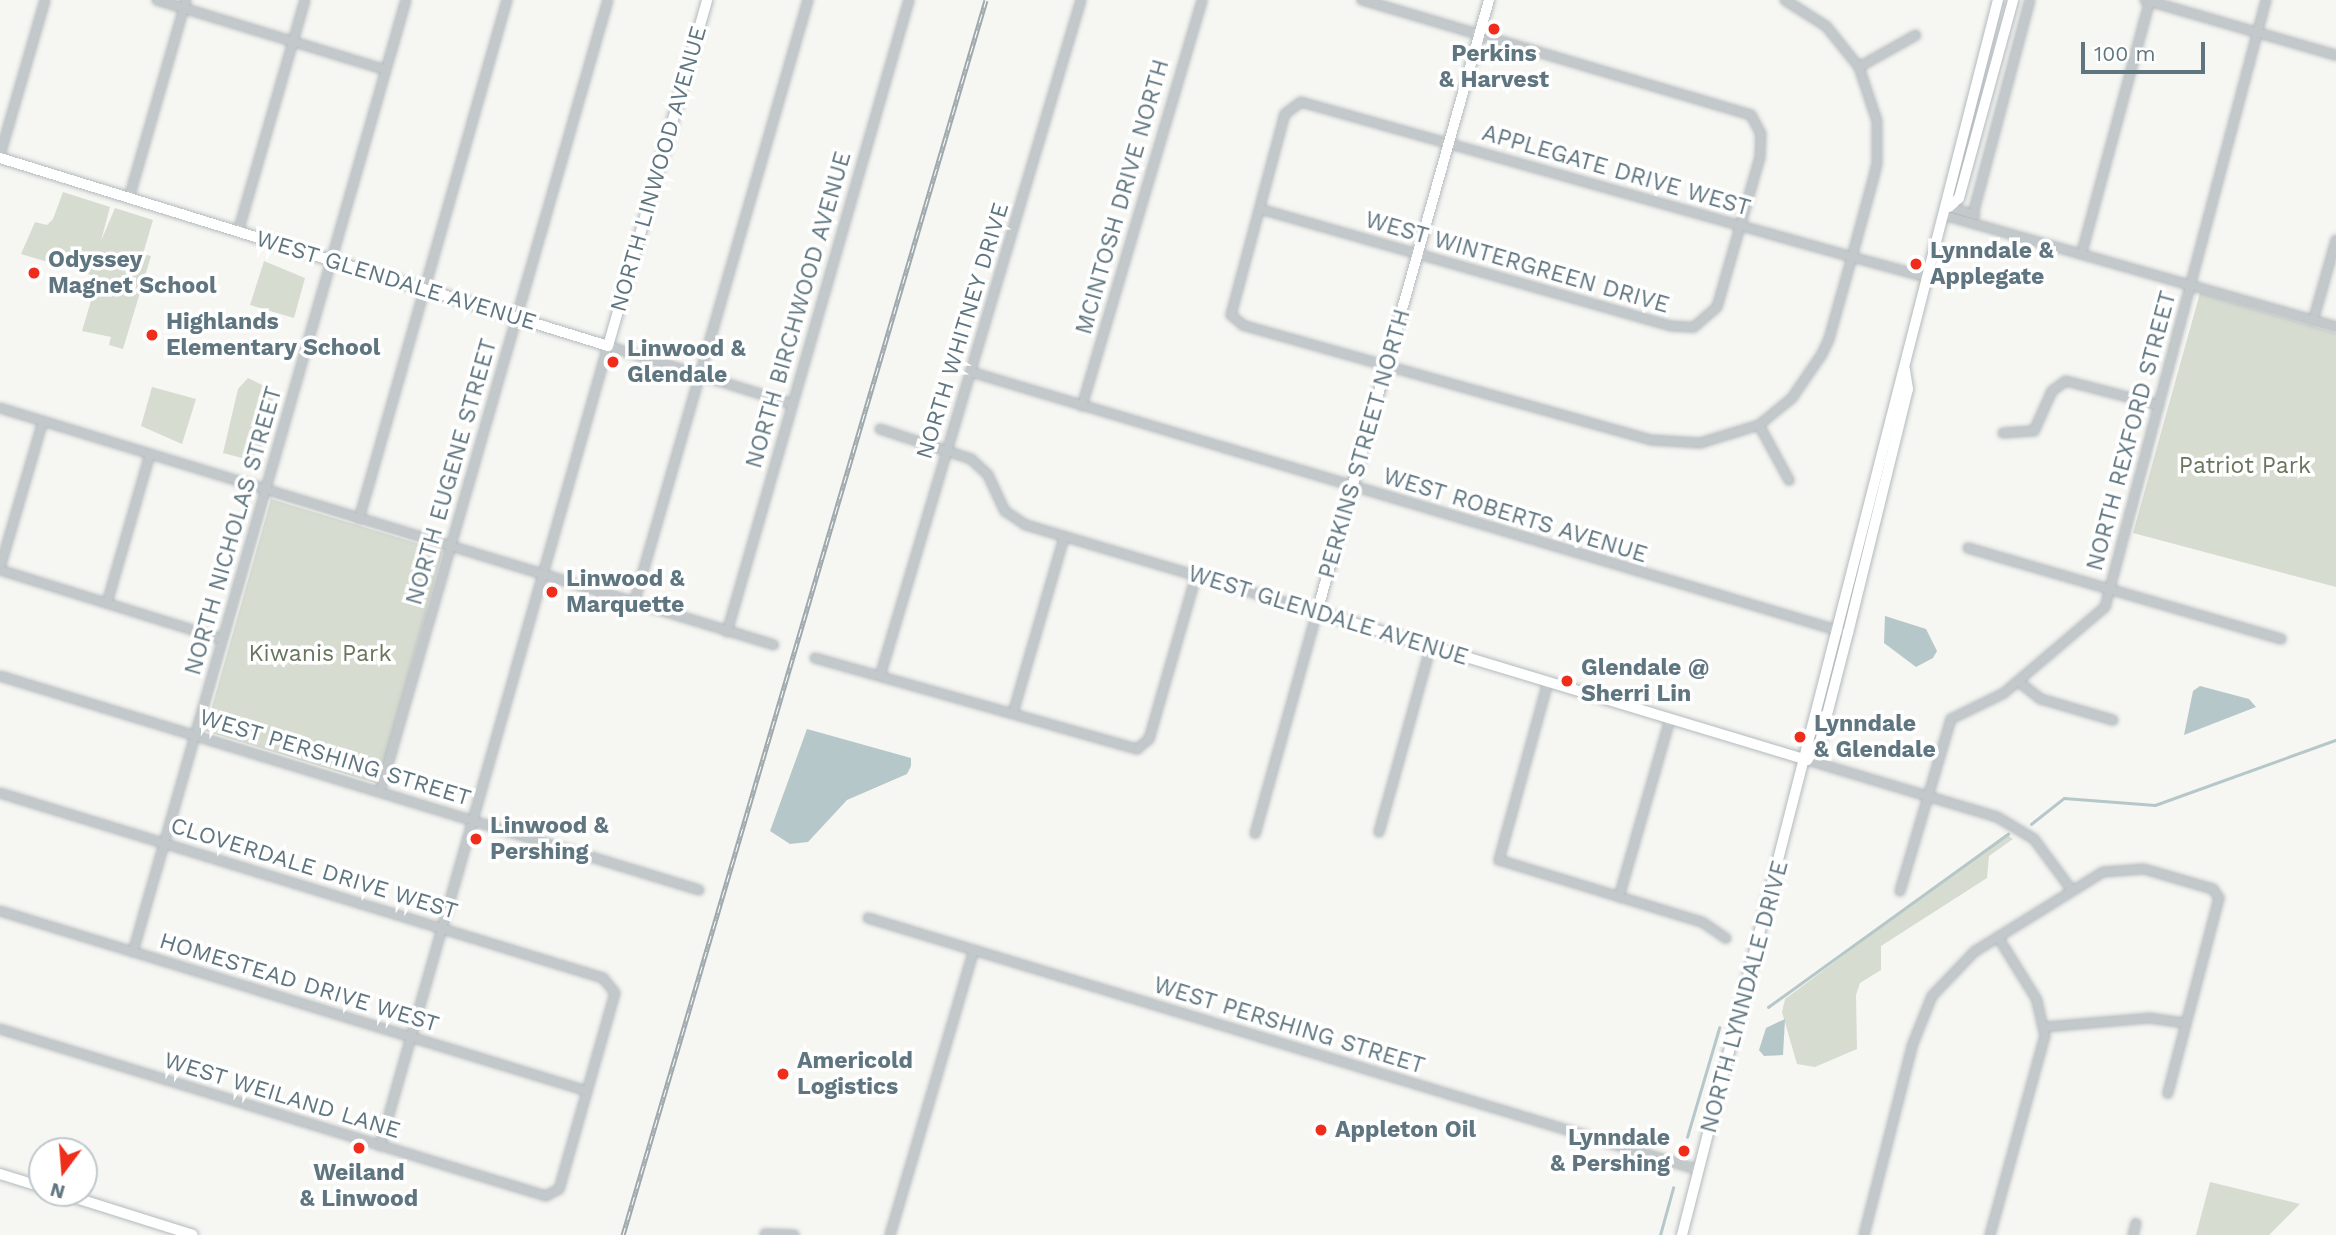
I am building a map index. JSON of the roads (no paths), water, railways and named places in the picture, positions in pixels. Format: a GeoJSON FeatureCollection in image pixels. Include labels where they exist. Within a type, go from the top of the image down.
{"type":"FeatureCollection","features":[{"type":"Feature","properties":{"kind":"street"},"geometry":{"type":"LineString","coordinates":[[0,157],[45,0]]}},
{"type":"Feature","properties":{"kind":"street"},"geometry":{"type":"LineString","coordinates":[[157,0],[185,4],[293,42],[386,70]]}},
{"type":"Feature","properties":{"kind":"street"},"geometry":{"type":"LineString","coordinates":[[238,232],[305,0]]}},
{"type":"Feature","properties":{"kind":"street","name":"NORTH NICHOLAS STREET"},"geometry":{"type":"LineString","coordinates":[[133,952],[406,0]]}},
{"type":"Feature","properties":{"kind":"street"},"geometry":{"type":"LineString","coordinates":[[359,519],[507,0]]}},
{"type":"Feature","properties":{"kind":"street","name":"NORTH EUGENE STREET"},"geometry":{"type":"LineString","coordinates":[[380,792],[608,0]]}},
{"type":"Feature","properties":{"kind":"street","name":"NORTH LINWOOD AVENUE"},"geometry":{"type":"LineString","coordinates":[[380,1146],[707,0]]}},
{"type":"Feature","properties":{"kind":"street"},"geometry":{"type":"LineString","coordinates":[[634,603],[808,0]]}},
{"type":"Feature","properties":{"kind":"street","name":"NORTH BIRCHWOOD AVENUE"},"geometry":{"type":"LineString","coordinates":[[727,632],[909,0]]}},
{"type":"Feature","properties":{"kind":"street","name":"NORTH WHITNEY DRIVE"},"geometry":{"type":"LineString","coordinates":[[881,673],[1081,0]]}},
{"type":"Feature","properties":{"kind":"street","name":"MCINTOSH DRIVE NORTH"},"geometry":{"type":"LineString","coordinates":[[1082,406],[1202,0]]}},
{"type":"Feature","properties":{"kind":"street"},"geometry":{"type":"LineString","coordinates":[[1362,0],[1480,33]]}},
{"type":"Feature","properties":{"kind":"street","name":"PERKINS STREET NORTH"},"geometry":{"type":"LineString","coordinates":[[1255,834],[1489,0]]}},
{"type":"Feature","properties":{"kind":"street"},"geometry":{"type":"LineString","coordinates":[[1260,209],[1231,309],[1234,320],[1386,366],[1664,442],[1718,440],[1759,425],[1815,367],[1852,257],[1878,148],[1874,106],[1859,67],[1826,26],[1785,0]]}},
{"type":"Feature","properties":{"kind":"street","name":"NORTH LYNNDALE DRIVE"},"geometry":{"type":"LineString","coordinates":[[1682,1235],[1807,760],[1806,738],[1836,630],[1894,386],[1905,369],[1930,278],[1948,211],[1945,194],[1998,0]]}},
{"type":"Feature","properties":{"kind":"street","name":"NORTH LYNNDALE DRIVE"},"geometry":{"type":"LineString","coordinates":[[1948,211],[1959,198],[2013,0]]}},
{"type":"Feature","properties":{"kind":"street"},"geometry":{"type":"LineString","coordinates":[[1973,214],[2030,0]]}},
{"type":"Feature","properties":{"kind":"street"},"geometry":{"type":"LineString","coordinates":[[2082,252],[2148,0],[2336,55]]}},
{"type":"Feature","properties":{"kind":"street","name":"NORTH REXFORD STREET"},"geometry":{"type":"LineString","coordinates":[[1900,891],[1926,795],[1951,719],[2019,682],[2095,621],[2110,589],[2266,0]]}},
{"type":"Feature","properties":{"kind":"street"},"geometry":{"type":"LineString","coordinates":[[129,198],[185,4]]}},
{"type":"Feature","properties":{"kind":"street","name":"WEST WINTERGREEN DRIVE"},"geometry":{"type":"LineString","coordinates":[[1260,209],[1418,256],[1683,328],[1703,321],[1717,307],[1762,149],[1757,123],[1736,105],[1480,33]]}},
{"type":"Feature","properties":{"kind":"street"},"geometry":{"type":"LineString","coordinates":[[1859,67],[1916,35]]}},
{"type":"Feature","properties":{"kind":"street","name":"APPLEGATE DRIVE WEST"},"geometry":{"type":"LineString","coordinates":[[1260,209],[1292,104],[1450,144],[1930,278]]}},
{"type":"Feature","properties":{"kind":"street","name":"WEST GLENDALE AVENUE"},"geometry":{"type":"LineString","coordinates":[[0,157],[792,404]]}},
{"type":"Feature","properties":{"kind":"street"},"geometry":{"type":"LineString","coordinates":[[1948,211],[1973,214],[1986,223]]}},
{"type":"Feature","properties":{"kind":"street"},"geometry":{"type":"LineString","coordinates":[[1948,211],[2336,327]]}},
{"type":"Feature","properties":{"kind":"street"},"geometry":{"type":"LineString","coordinates":[[2314,321],[2336,240]]}},
{"type":"Feature","properties":{"kind":"street","name":"NORTH LYNNDALE DRIVE"},"geometry":{"type":"LineString","coordinates":[[1807,760],[1820,742],[1848,633],[1908,389],[1905,369]]}},
{"type":"Feature","properties":{"kind":"street","name":"WEST ROBERTS AVENUE"},"geometry":{"type":"LineString","coordinates":[[971,372],[1848,633]]}},
{"type":"Feature","properties":{"kind":"street"},"geometry":{"type":"LineString","coordinates":[[2003,433],[2034,431],[2062,381],[2159,405]]}},
{"type":"Feature","properties":{"kind":"street"},"geometry":{"type":"LineString","coordinates":[[0,408],[774,645]]}},
{"type":"Feature","properties":{"kind":"street"},"geometry":{"type":"LineString","coordinates":[[43,421],[0,569],[222,639]]}},
{"type":"Feature","properties":{"kind":"street"},"geometry":{"type":"LineString","coordinates":[[1759,425],[1789,480]]}},
{"type":"Feature","properties":{"kind":"street","name":"WEST GLENDALE AVENUE"},"geometry":{"type":"LineString","coordinates":[[880,429],[947,450],[982,468],[1012,517],[1064,537],[1807,760]]}},
{"type":"Feature","properties":{"kind":"street"},"geometry":{"type":"LineString","coordinates":[[107,603],[150,454]]}},
{"type":"Feature","properties":{"kind":"street"},"geometry":{"type":"LineString","coordinates":[[1013,713],[1064,537]]}},
{"type":"Feature","properties":{"kind":"street"},"geometry":{"type":"LineString","coordinates":[[1968,548],[2281,639]]}},
{"type":"Feature","properties":{"kind":"street"},"geometry":{"type":"LineString","coordinates":[[815,659],[881,673],[1013,713],[1143,747],[1196,576]]}},
{"type":"Feature","properties":{"kind":"street"},"geometry":{"type":"LineString","coordinates":[[1379,832],[1431,646]]}},
{"type":"Feature","properties":{"kind":"street","name":"WEST PERSHING STREET"},"geometry":{"type":"LineString","coordinates":[[0,676],[699,890]]}},
{"type":"Feature","properties":{"kind":"street"},"geometry":{"type":"LineString","coordinates":[[1548,682],[1499,860],[1716,927],[1726,938]]}},
{"type":"Feature","properties":{"kind":"street"},"geometry":{"type":"LineString","coordinates":[[2019,682],[2041,699],[2113,720]]}},
{"type":"Feature","properties":{"kind":"street"},"geometry":{"type":"LineString","coordinates":[[1619,897],[1670,719]]}},
{"type":"Feature","properties":{"kind":"street"},"geometry":{"type":"LineString","coordinates":[[1807,760],[1926,795],[2024,831],[2071,889]]}},
{"type":"Feature","properties":{"kind":"street","name":"CLOVERDALE DRIVE WEST"},"geometry":{"type":"LineString","coordinates":[[0,793],[441,929],[613,986],[587,1091]]}},
{"type":"Feature","properties":{"kind":"street"},"geometry":{"type":"LineString","coordinates":[[1864,1235],[1926,1008],[1952,971],[2071,889],[2103,872],[2135,868],[2218,894],[2168,1093]]}},
{"type":"Feature","properties":{"kind":"street","name":"HOMESTEAD DRIVE WEST"},"geometry":{"type":"LineString","coordinates":[[0,911],[587,1091]]}},
{"type":"Feature","properties":{"kind":"street","name":"WEST PERSHING STREET"},"geometry":{"type":"LineString","coordinates":[[868,918],[1699,1170]]}},
{"type":"Feature","properties":{"kind":"street"},"geometry":{"type":"LineString","coordinates":[[1990,1235],[2045,1027],[2037,1000],[1998,937]]}},
{"type":"Feature","properties":{"kind":"street"},"geometry":{"type":"LineString","coordinates":[[890,1235],[974,950]]}},
{"type":"Feature","properties":{"kind":"street"},"geometry":{"type":"LineString","coordinates":[[2045,1027],[2149,1018],[2186,1023]]}},
{"type":"Feature","properties":{"kind":"street","name":"WEST WEILAND LANE"},"geometry":{"type":"LineString","coordinates":[[0,1029],[380,1146],[553,1194],[587,1091]]}},
{"type":"Feature","properties":{"kind":"street"},"geometry":{"type":"LineString","coordinates":[[0,1174],[28,1183]]}},
{"type":"Feature","properties":{"kind":"street"},"geometry":{"type":"LineString","coordinates":[[98,1205],[193,1235]]}},
{"type":"Feature","properties":{"kind":"street"},"geometry":{"type":"LineString","coordinates":[[2133,1235],[2136,1223]]}},
{"type":"Feature","properties":{"kind":"street"},"geometry":{"type":"LineString","coordinates":[[765,1234],[794,1235]]}},
{"type":"Feature","properties":{"kind":"waterway"},"geometry":{"type":"LineString","coordinates":[[2031,824],[2064,798],[2155,805],[2336,740]]}},
{"type":"Feature","properties":{"kind":"waterway"},"geometry":{"type":"LineString","coordinates":[[1768,1007],[2008,834]]}},
{"type":"Feature","properties":{"kind":"waterway"},"geometry":{"type":"LineString","coordinates":[[1687,1137],[1719,1028]]}},
{"type":"Feature","properties":{"kind":"waterway"},"geometry":{"type":"LineString","coordinates":[[1660,1235],[1673,1188]]}},
{"type":"Feature","properties":{"kind":"railway"},"geometry":{"type":"LineString","coordinates":[[623,1235],[986,0]]}},
{"type":"Feature","properties":{"kind":"place","name":"Perkins & Harvest"},"geometry":{"type":"Point","coordinates":[1494,29]}},
{"type":"Feature","properties":{"kind":"place","name":"Lynndale & Applegate"},"geometry":{"type":"Point","coordinates":[1916,264]}},
{"type":"Feature","properties":{"kind":"place","name":"Odyssey Magnet School"},"geometry":{"type":"Point","coordinates":[34,273]}},
{"type":"Feature","properties":{"kind":"place","name":"Highlands Elementary School"},"geometry":{"type":"Point","coordinates":[152,335]}},
{"type":"Feature","properties":{"kind":"place","name":"Linwood & Glendale"},"geometry":{"type":"Point","coordinates":[613,362]}},
{"type":"Feature","properties":{"kind":"place","name":"Linwood & Marquette"},"geometry":{"type":"Point","coordinates":[552,592]}},
{"type":"Feature","properties":{"kind":"place","name":"Glendale @ Sherri Lin"},"geometry":{"type":"Point","coordinates":[1567,681]}},
{"type":"Feature","properties":{"kind":"place","name":"Lynndale & Glendale"},"geometry":{"type":"Point","coordinates":[1800,737]}},
{"type":"Feature","properties":{"kind":"place","name":"Linwood & Pershing"},"geometry":{"type":"Point","coordinates":[476,839]}},
{"type":"Feature","properties":{"kind":"place","name":"Americold Logistics"},"geometry":{"type":"Point","coordinates":[783,1074]}},
{"type":"Feature","properties":{"kind":"place","name":"Appleton Oil"},"geometry":{"type":"Point","coordinates":[1321,1130]}},
{"type":"Feature","properties":{"kind":"place","name":"Weiland & Linwood"},"geometry":{"type":"Point","coordinates":[359,1148]}},
{"type":"Feature","properties":{"kind":"place","name":"Lynndale & Pershing"},"geometry":{"type":"Point","coordinates":[1684,1151]}},
{"type":"Feature","properties":{"kind":"park label","name":"Patriot Park"},"geometry":{"type":"Point","coordinates":[2245,466]}},
{"type":"Feature","properties":{"kind":"park label","name":"Kiwanis Park"},"geometry":{"type":"Point","coordinates":[320,654]}}]}
